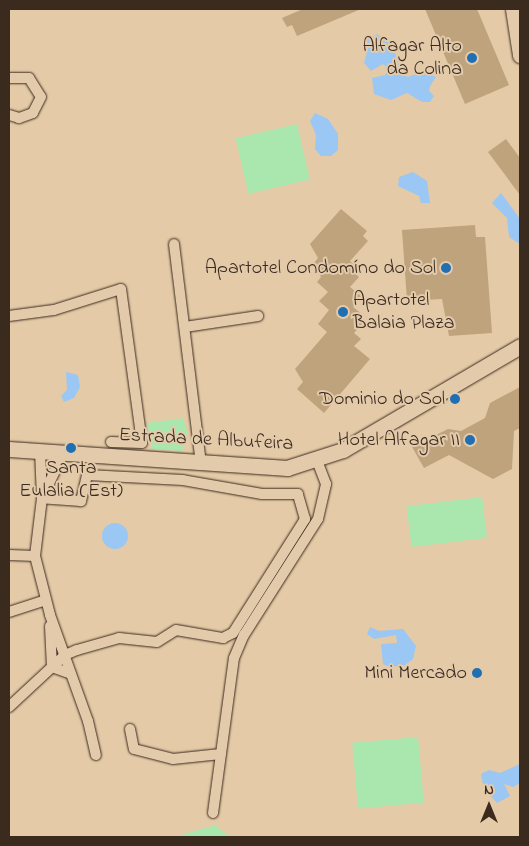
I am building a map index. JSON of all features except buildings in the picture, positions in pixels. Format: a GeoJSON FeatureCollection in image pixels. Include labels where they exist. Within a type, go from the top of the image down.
{"type":"FeatureCollection","features":[{"type":"Feature","properties":{"kind":"street"},"geometry":{"type":"LineString","coordinates":[[513,9],[520,55]]}},
{"type":"Feature","properties":{"kind":"street"},"geometry":{"type":"LineString","coordinates":[[9,78],[30,78],[41,97],[33,114],[19,118],[9,115]]}},
{"type":"Feature","properties":{"kind":"street"},"geometry":{"type":"LineString","coordinates":[[174,244],[201,463]]}},
{"type":"Feature","properties":{"kind":"street"},"geometry":{"type":"LineString","coordinates":[[9,316],[54,310],[121,289],[142,425],[142,443],[111,442]]}},
{"type":"Feature","properties":{"kind":"street"},"geometry":{"type":"LineString","coordinates":[[185,327],[258,316]]}},
{"type":"Feature","properties":{"kind":"street","name":"Estrada de Albufeira"},"geometry":{"type":"LineString","coordinates":[[9,446],[201,463],[287,468],[317,461],[402,419],[520,346]]}},
{"type":"Feature","properties":{"kind":"street"},"geometry":{"type":"LineString","coordinates":[[40,450],[42,498],[35,556],[50,615],[65,655],[96,755]]}},
{"type":"Feature","properties":{"kind":"street"},"geometry":{"type":"LineString","coordinates":[[42,498],[64,452]]}},
{"type":"Feature","properties":{"kind":"street"},"geometry":{"type":"LineString","coordinates":[[213,813],[234,658],[244,635],[318,519],[326,484],[317,461]]}},
{"type":"Feature","properties":{"kind":"street"},"geometry":{"type":"LineString","coordinates":[[9,707],[65,655],[119,638],[157,642],[176,630],[223,638],[233,633],[299,532],[305,519],[305,507],[298,494],[285,491],[262,494],[183,480],[88,475],[81,501],[42,498]]}},
{"type":"Feature","properties":{"kind":"street"},"geometry":{"type":"LineString","coordinates":[[9,555],[35,556]]}},
{"type":"Feature","properties":{"kind":"street"},"geometry":{"type":"LineString","coordinates":[[9,612],[46,600]]}},
{"type":"Feature","properties":{"kind":"street"},"geometry":{"type":"LineString","coordinates":[[50,615],[52,666]]}},
{"type":"Feature","properties":{"kind":"street"},"geometry":{"type":"LineString","coordinates":[[52,666],[71,674]]}},
{"type":"Feature","properties":{"kind":"street"},"geometry":{"type":"LineString","coordinates":[[130,729],[134,749],[173,759],[221,754]]}},
{"type":"Feature","properties":{"kind":"green space"},"geometry":{"type":"Polygon","coordinates":[[[297,124],[310,180],[248,194],[236,138],[297,124]]]}},
{"type":"Feature","properties":{"kind":"green space"},"geometry":{"type":"Polygon","coordinates":[[[183,418],[188,434],[182,451],[152,449],[147,423],[183,418]]]}},
{"type":"Feature","properties":{"kind":"green space"},"geometry":{"type":"Polygon","coordinates":[[[482,497],[487,538],[412,547],[407,506],[482,497]]]}},
{"type":"Feature","properties":{"kind":"green space"},"geometry":{"type":"Polygon","coordinates":[[[418,737],[424,803],[358,809],[352,743],[418,737]]]}},
{"type":"Feature","properties":{"kind":"green space"},"geometry":{"type":"Polygon","coordinates":[[[215,825],[230,837],[174,837],[215,825]]]}},
{"type":"Feature","properties":{"kind":"water"},"geometry":{"type":"Polygon","coordinates":[[[377,34],[393,46],[402,75],[408,77],[424,71],[436,77],[430,86],[429,91],[434,96],[430,102],[422,102],[407,93],[391,100],[374,94],[372,78],[385,75],[389,69],[383,64],[371,71],[364,63],[369,45],[366,40],[377,34]]]}},
{"type":"Feature","properties":{"kind":"water"},"geometry":{"type":"Polygon","coordinates":[[[315,113],[328,119],[338,134],[338,150],[331,156],[321,156],[315,149],[316,135],[310,121],[315,113]]]}},
{"type":"Feature","properties":{"kind":"water"},"geometry":{"type":"Polygon","coordinates":[[[413,172],[427,181],[430,203],[421,203],[419,196],[398,186],[399,177],[413,172]]]}},
{"type":"Feature","properties":{"kind":"water"},"geometry":{"type":"Polygon","coordinates":[[[501,193],[520,219],[520,244],[509,237],[507,218],[492,203],[501,193]]]}},
{"type":"Feature","properties":{"kind":"water"},"geometry":{"type":"Polygon","coordinates":[[[66,372],[78,375],[80,387],[74,398],[64,402],[61,396],[67,390],[66,372]]]}},
{"type":"Feature","properties":{"kind":"water"},"geometry":{"type":"Polygon","coordinates":[[[115,523],[124,527],[128,536],[124,545],[115,549],[106,545],[102,536],[106,527],[115,523]]]}},
{"type":"Feature","properties":{"kind":"water"},"geometry":{"type":"Polygon","coordinates":[[[370,627],[379,631],[403,629],[416,646],[413,659],[405,665],[390,667],[383,664],[381,644],[397,643],[396,635],[374,639],[367,634],[370,627]]]}},
{"type":"Feature","properties":{"kind":"water"},"geometry":{"type":"Polygon","coordinates":[[[520,764],[520,783],[513,787],[504,784],[510,796],[497,803],[484,789],[481,774],[489,770],[500,773],[520,764]]]}},
{"type":"Feature","properties":{"kind":"place","name":"Alfagar Alto da Colina"},"geometry":{"type":"Point","coordinates":[472,58]}},
{"type":"Feature","properties":{"kind":"place","name":"Apartotel Condomíno do Sol"},"geometry":{"type":"Point","coordinates":[446,268]}},
{"type":"Feature","properties":{"kind":"place","name":"Apartotel Balaia Plaza"},"geometry":{"type":"Point","coordinates":[343,312]}},
{"type":"Feature","properties":{"kind":"place","name":"Dominio do Sol"},"geometry":{"type":"Point","coordinates":[455,399]}},
{"type":"Feature","properties":{"kind":"place","name":"Hotel Alfagar II"},"geometry":{"type":"Point","coordinates":[470,440]}},
{"type":"Feature","properties":{"kind":"place","name":"Santa Eulalia (Est)"},"geometry":{"type":"Point","coordinates":[71,448]}},
{"type":"Feature","properties":{"kind":"place","name":"Mini Mercado"},"geometry":{"type":"Point","coordinates":[477,673]}}]}
